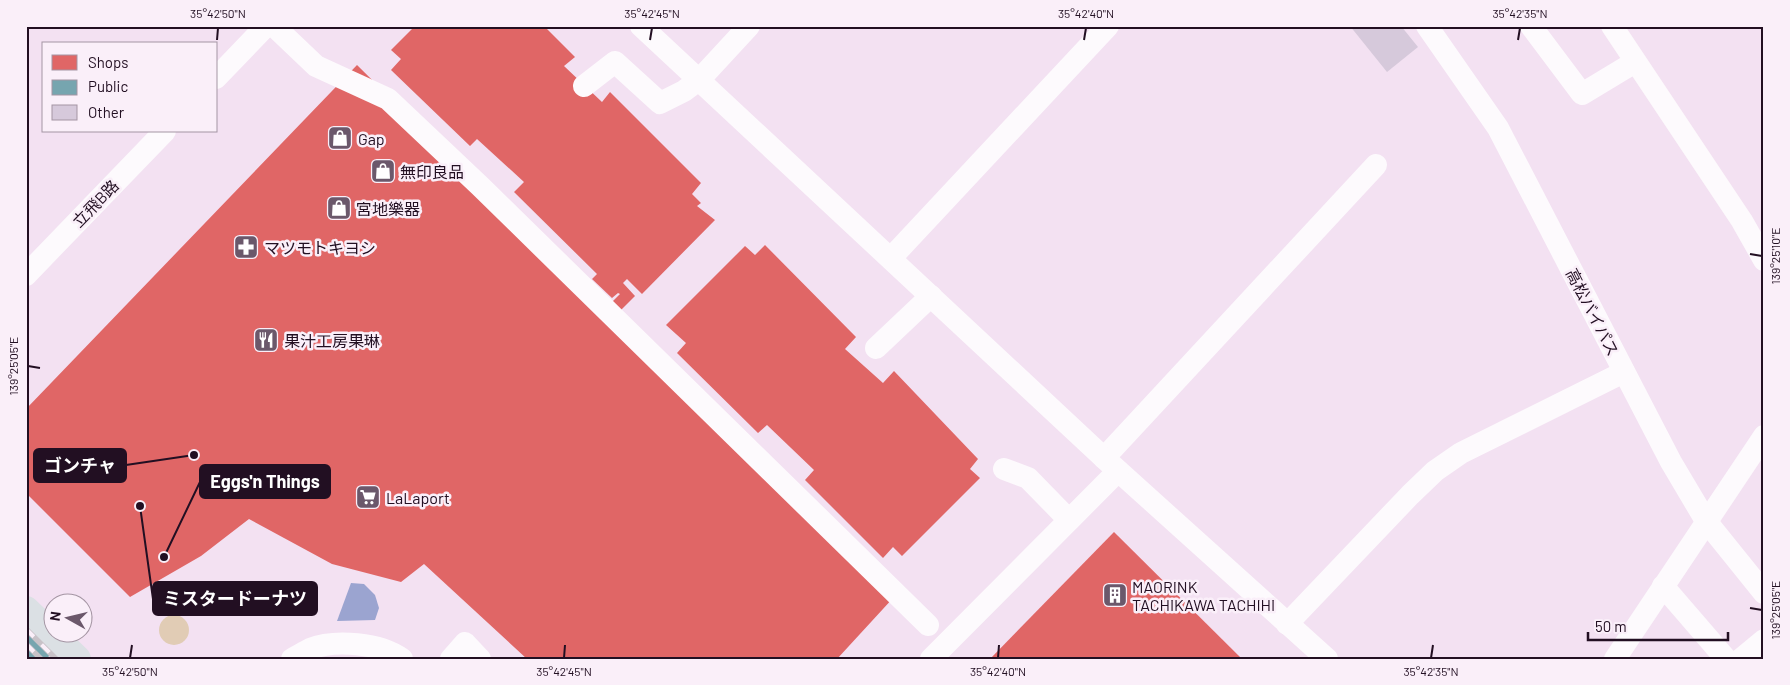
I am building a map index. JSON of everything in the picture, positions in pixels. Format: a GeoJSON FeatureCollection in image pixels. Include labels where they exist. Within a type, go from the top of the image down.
{"type":"FeatureCollection","features":[{"type":"Feature","properties":{"kind":"main road"},"geometry":{"type":"LineString","coordinates":[[26,610],[77,659]]}},
{"type":"Feature","properties":{"kind":"street"},"geometry":{"type":"LineString","coordinates":[[218,76],[266,26]]}},
{"type":"Feature","properties":{"kind":"street"},"geometry":{"type":"LineString","coordinates":[[274,26],[316,66],[388,99],[480,186],[928,625]]}},
{"type":"Feature","properties":{"kind":"street"},"geometry":{"type":"LineString","coordinates":[[642,26],[1111,465],[1327,659]]}},
{"type":"Feature","properties":{"kind":"street"},"geometry":{"type":"LineString","coordinates":[[584,86],[615,62],[660,103],[684,91],[700,79],[750,26]]}},
{"type":"Feature","properties":{"kind":"street"},"geometry":{"type":"LineString","coordinates":[[891,258],[1108,26]]}},
{"type":"Feature","properties":{"kind":"street","name":"高松バイパス"},"geometry":{"type":"LineString","coordinates":[[1428,26],[1498,128],[1671,462],[1706,521],[1764,593]]}},
{"type":"Feature","properties":{"kind":"street"},"geometry":{"type":"LineString","coordinates":[[1531,26],[1582,94],[1635,62]]}},
{"type":"Feature","properties":{"kind":"street"},"geometry":{"type":"LineString","coordinates":[[1612,26],[1742,222],[1764,260]]}},
{"type":"Feature","properties":{"kind":"street","name":"立飛B路"},"geometry":{"type":"LineString","coordinates":[[26,274],[164,132]]}},
{"type":"Feature","properties":{"kind":"street"},"geometry":{"type":"LineString","coordinates":[[931,659],[1069,520],[1111,465],[1376,166]]}},
{"type":"Feature","properties":{"kind":"street"},"geometry":{"type":"LineString","coordinates":[[876,348],[932,296]]}},
{"type":"Feature","properties":{"kind":"street"},"geometry":{"type":"LineString","coordinates":[[1287,624],[1435,471],[1461,453],[1624,372]]}},
{"type":"Feature","properties":{"kind":"street"},"geometry":{"type":"LineString","coordinates":[[1615,659],[1706,521],[1760,451]]}},
{"type":"Feature","properties":{"kind":"street"},"geometry":{"type":"LineString","coordinates":[[1004,469],[1028,478],[1069,520]]}},
{"type":"Feature","properties":{"kind":"street"},"geometry":{"type":"LineString","coordinates":[[1663,586],[1726,659]]}},
{"type":"Feature","properties":{"kind":"street"},"geometry":{"type":"LineString","coordinates":[[1742,659],[1764,640]]}},
{"type":"Feature","properties":{"kind":"street"},"geometry":{"type":"LineString","coordinates":[[451,659],[465,643],[480,659]]}},
{"type":"Feature","properties":{"kind":"street"},"geometry":{"type":"LineString","coordinates":[[292,659],[311,649],[334,644],[370,645],[394,653],[402,659]]}},
{"type":"Feature","properties":{"kind":"shaded area"},"geometry":{"type":"Polygon","coordinates":[[[174,615],[180,616],[188,624],[188,636],[180,644],[174,645],[168,644],[160,636],[159,630],[160,624],[168,616],[174,615]]]}},
{"type":"Feature","properties":{"kind":"water"},"geometry":{"type":"Polygon","coordinates":[[[351,583],[364,584],[375,595],[379,608],[375,620],[337,621],[351,583]]]}},
{"type":"Feature","properties":{"kind":"building: Shops"},"geometry":{"type":"Polygon","coordinates":[[[415,26],[544,26],[575,57],[564,66],[602,102],[610,92],[701,183],[692,194],[701,203],[697,206],[715,220],[642,294],[627,279],[623,283],[635,296],[613,318],[894,597],[837,659],[527,659],[424,564],[401,582],[332,564],[249,519],[201,556],[130,597],[26,493],[26,409],[357,65],[604,310],[620,294],[618,293],[612,298],[592,279],[597,274],[514,192],[524,182],[477,139],[470,146],[391,70],[401,59],[391,50],[415,26]]]}},
{"type":"Feature","properties":{"kind":"building: Shops"},"geometry":{"type":"Polygon","coordinates":[[[765,245],[856,337],[845,349],[883,383],[894,371],[978,459],[970,469],[980,478],[902,556],[893,547],[883,558],[805,480],[814,470],[767,425],[758,433],[677,353],[686,343],[666,325],[745,246],[755,255],[765,245]]]}},
{"type":"Feature","properties":{"kind":"building: Shops","name":"MAORINK TACHIKAWA TACHIHI"},"geometry":{"type":"Polygon","coordinates":[[[1114,532],[1242,659],[990,659],[1114,532]]]}},
{"type":"Feature","properties":{"kind":"building: Public"},"geometry":{"type":"Polygon","coordinates":[[[26,597],[42,613],[42,642],[64,642],[46,659],[26,659],[26,597]]]}},
{"type":"Feature","properties":{"kind":"building: Other"},"geometry":{"type":"Polygon","coordinates":[[[1350,26],[1401,26],[1418,47],[1387,72],[1350,26]]]}},
{"type":"Feature","properties":{"kind":"railway"},"geometry":{"type":"LineString","coordinates":[[26,629],[56,659]]}},
{"type":"Feature","properties":{"kind":"railway"},"geometry":{"type":"LineString","coordinates":[[26,644],[41,659]]}},
{"type":"Feature","properties":{"kind":"place","name":"Gap"},"geometry":{"type":"Point","coordinates":[340,138]}},
{"type":"Feature","properties":{"kind":"place","name":"無印良品"},"geometry":{"type":"Point","coordinates":[383,171]}},
{"type":"Feature","properties":{"kind":"place","name":"宮地樂器"},"geometry":{"type":"Point","coordinates":[339,208]}},
{"type":"Feature","properties":{"kind":"place","name":"マツモトキヨシ"},"geometry":{"type":"Point","coordinates":[246,247]}},
{"type":"Feature","properties":{"kind":"place","name":"果汁工房果琳"},"geometry":{"type":"Point","coordinates":[266,340]}},
{"type":"Feature","properties":{"kind":"place","name":"ゴンチャ"},"geometry":{"type":"Point","coordinates":[194,455]}},
{"type":"Feature","properties":{"kind":"place","name":"LaLaport"},"geometry":{"type":"Point","coordinates":[368,497]}},
{"type":"Feature","properties":{"kind":"place","name":"ミスタードーナツ"},"geometry":{"type":"Point","coordinates":[140,506]}},
{"type":"Feature","properties":{"kind":"place","name":"Eggs'n Things"},"geometry":{"type":"Point","coordinates":[164,557]}},
{"type":"Feature","properties":{"kind":"place","name":"MAORINK TACHIKAWA TACHIHI"},"geometry":{"type":"Point","coordinates":[1115,595]}}]}
